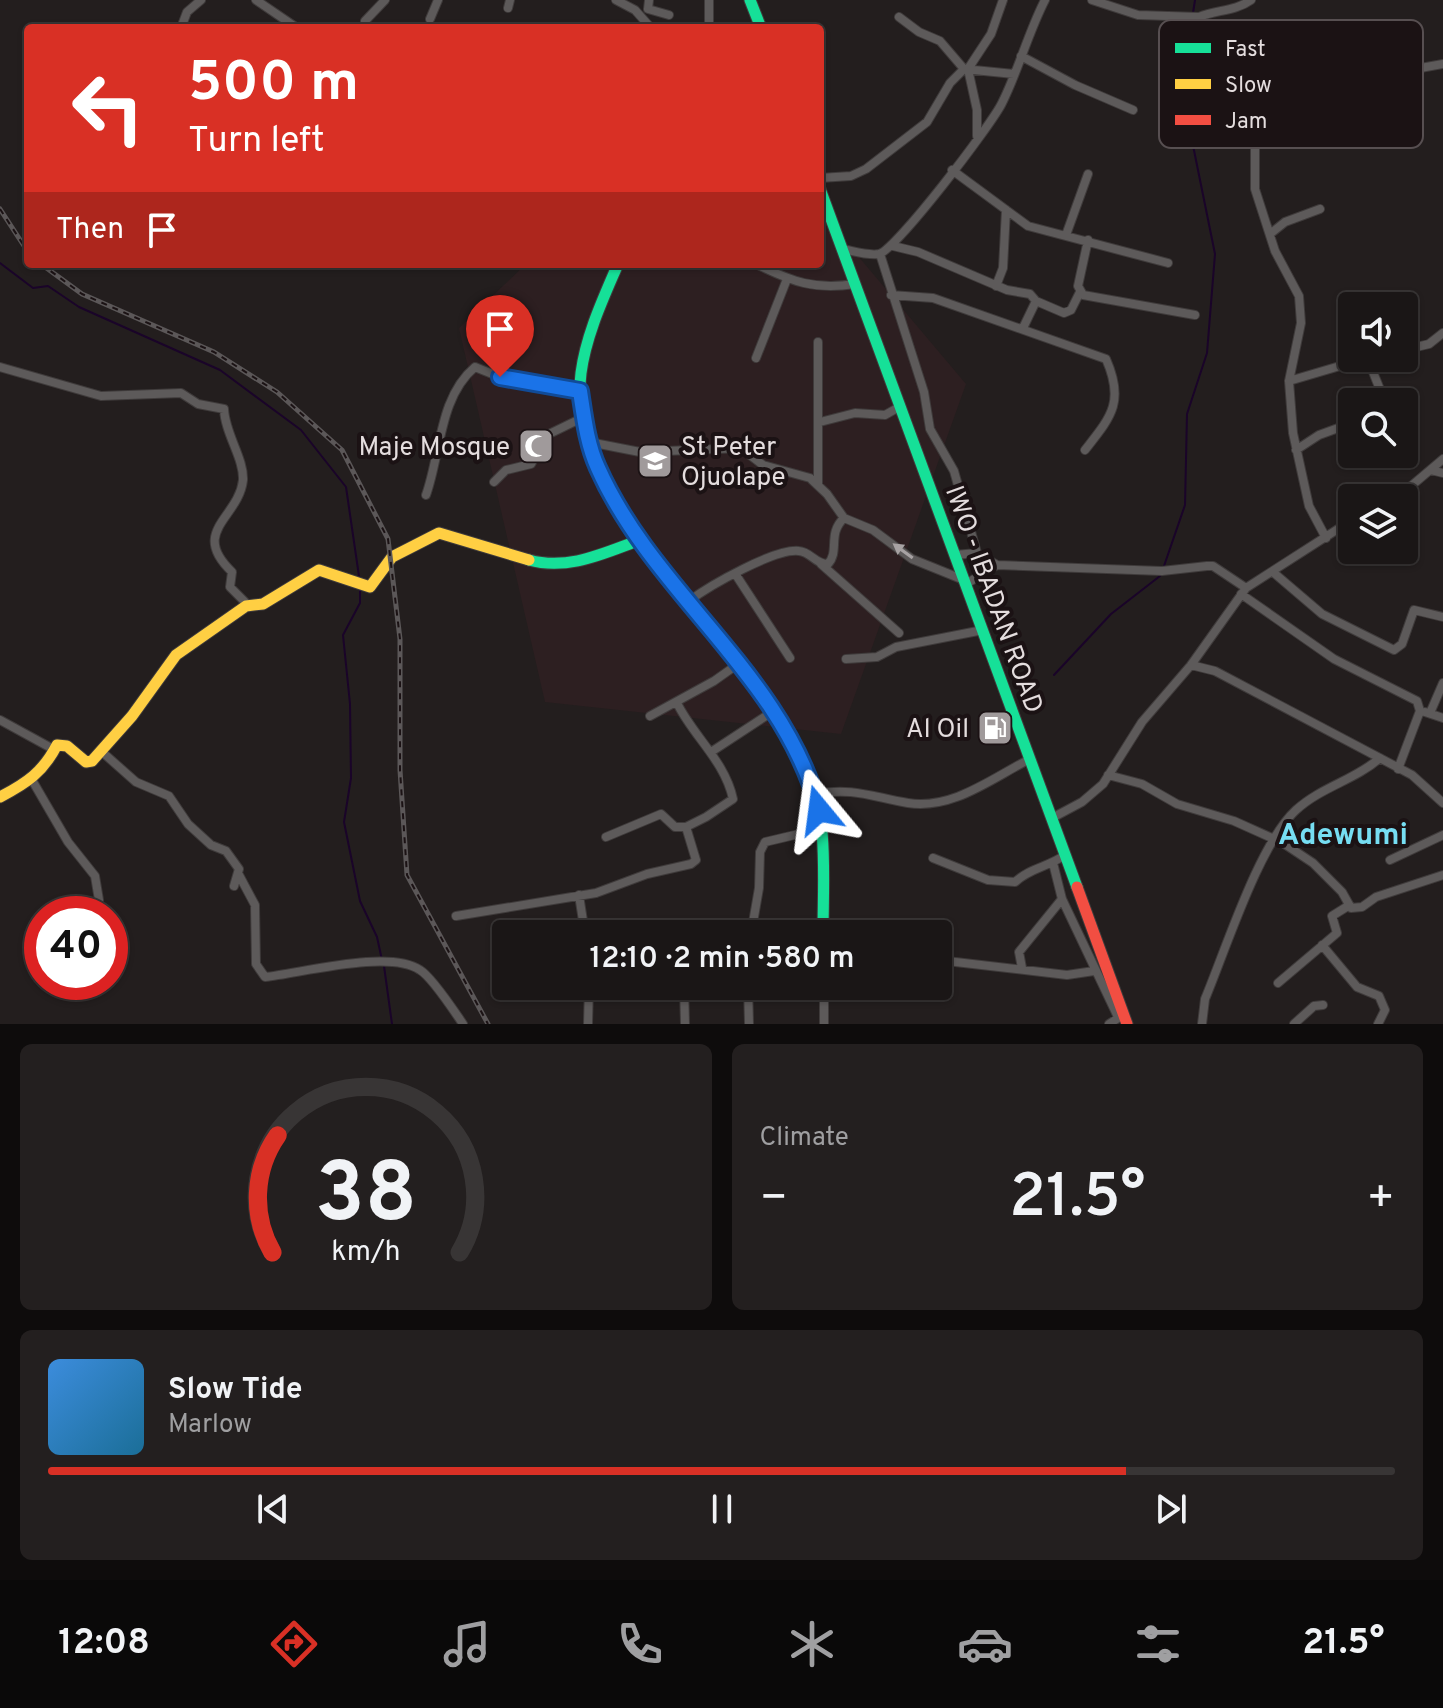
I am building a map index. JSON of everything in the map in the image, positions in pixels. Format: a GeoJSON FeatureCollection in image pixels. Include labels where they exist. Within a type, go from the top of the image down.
{"type":"FeatureCollection","features":[{"type":"Feature","properties":{"kind":"street"},"geometry":{"type":"LineString","coordinates":[[182,24],[187,12],[201,0]]}},
{"type":"Feature","properties":{"kind":"street"},"geometry":{"type":"LineString","coordinates":[[256,0],[291,24]]}},
{"type":"Feature","properties":{"kind":"street"},"geometry":{"type":"LineString","coordinates":[[365,21],[385,0]]}},
{"type":"Feature","properties":{"kind":"street"},"geometry":{"type":"LineString","coordinates":[[430,19],[438,0]]}},
{"type":"Feature","properties":{"kind":"street"},"geometry":{"type":"LineString","coordinates":[[616,0],[635,10],[647,24]]}},
{"type":"Feature","properties":{"kind":"street"},"geometry":{"type":"LineString","coordinates":[[649,0],[648,9],[669,15]]}},
{"type":"Feature","properties":{"kind":"street"},"geometry":{"type":"LineString","coordinates":[[709,0],[709,24]]}},
{"type":"Feature","properties":{"kind":"street"},"geometry":{"type":"LineString","coordinates":[[750,0],[759,24]]}},
{"type":"Feature","properties":{"kind":"street"},"geometry":{"type":"LineString","coordinates":[[824,178],[851,176],[866,169],[927,122],[950,83],[966,69],[991,34],[1003,0]]}},
{"type":"Feature","properties":{"kind":"street"},"geometry":{"type":"LineString","coordinates":[[842,249],[880,254],[893,246],[926,209],[999,109],[1045,0]]}},
{"type":"Feature","properties":{"kind":"street"},"geometry":{"type":"LineString","coordinates":[[1092,0],[1138,15],[1199,17],[1215,10],[1243,6],[1251,0]]}},
{"type":"Feature","properties":{"kind":"street"},"geometry":{"type":"LineString","coordinates":[[899,17],[919,32],[940,41],[966,69],[977,110],[977,137]]}},
{"type":"Feature","properties":{"kind":"street"},"geometry":{"type":"LineString","coordinates":[[1021,56],[1075,85],[1133,110]]}},
{"type":"Feature","properties":{"kind":"street"},"geometry":{"type":"LineString","coordinates":[[1423,68],[1443,64]]}},
{"type":"Feature","properties":{"kind":"street"},"geometry":{"type":"LineString","coordinates":[[966,69],[1014,74]]}},
{"type":"Feature","properties":{"kind":"street"},"geometry":{"type":"LineString","coordinates":[[1255,148],[1255,189],[1270,234],[1297,290],[1301,308],[1299,342],[1289,381],[1296,450],[1309,506],[1326,538]]}},
{"type":"Feature","properties":{"kind":"street"},"geometry":{"type":"LineString","coordinates":[[952,170],[1028,226],[1088,240],[1134,257],[1168,263]]}},
{"type":"Feature","properties":{"kind":"street"},"geometry":{"type":"LineString","coordinates":[[1066,235],[1088,174]]}},
{"type":"Feature","properties":{"kind":"street","name":"IWO - IBADAN ROAD"},"geometry":{"type":"LineString","coordinates":[[824,200],[1123,1019]]}},
{"type":"Feature","properties":{"kind":"street"},"geometry":{"type":"LineString","coordinates":[[1270,234],[1285,222],[1320,209]]}},
{"type":"Feature","properties":{"kind":"street"},"geometry":{"type":"LineString","coordinates":[[996,286],[1004,256],[1002,229],[1006,210]]}},
{"type":"Feature","properties":{"kind":"street"},"geometry":{"type":"LineString","coordinates":[[1088,240],[1078,286],[1080,292],[1088,297],[1195,315]]}},
{"type":"Feature","properties":{"kind":"street"},"geometry":{"type":"LineString","coordinates":[[893,246],[918,252],[996,286],[1028,293],[1036,301],[1068,313],[1080,292]]}},
{"type":"Feature","properties":{"kind":"street"},"geometry":{"type":"LineString","coordinates":[[880,254],[924,392],[930,429],[954,471],[977,553]]}},
{"type":"Feature","properties":{"kind":"street"},"geometry":{"type":"LineString","coordinates":[[616,268],[589,338],[580,391],[589,442],[598,469],[640,540],[775,710],[807,768],[815,794],[820,829],[823,920]]}},
{"type":"Feature","properties":{"kind":"street"},"geometry":{"type":"LineString","coordinates":[[764,268],[787,279],[823,288],[855,284]]}},
{"type":"Feature","properties":{"kind":"street"},"geometry":{"type":"LineString","coordinates":[[756,358],[787,279]]}},
{"type":"Feature","properties":{"kind":"street"},"geometry":{"type":"LineString","coordinates":[[891,295],[933,298],[1023,328],[1108,362],[1115,409],[1085,450]]}},
{"type":"Feature","properties":{"kind":"street"},"geometry":{"type":"LineString","coordinates":[[1023,328],[1036,301]]}},
{"type":"Feature","properties":{"kind":"street"},"geometry":{"type":"LineString","coordinates":[[1418,347],[1429,344],[1443,333]]}},
{"type":"Feature","properties":{"kind":"street"},"geometry":{"type":"LineString","coordinates":[[818,342],[818,484]]}},
{"type":"Feature","properties":{"kind":"street"},"geometry":{"type":"LineString","coordinates":[[0,367],[101,396],[181,393],[198,404],[223,407],[225,426],[243,470],[239,496],[216,528],[216,546],[223,564],[232,572],[230,587],[248,605]]}},
{"type":"Feature","properties":{"kind":"street"},"geometry":{"type":"LineString","coordinates":[[426,495],[451,399],[462,378],[475,367],[500,377],[580,391]]}},
{"type":"Feature","properties":{"kind":"street"},"geometry":{"type":"LineString","coordinates":[[1289,381],[1338,367]]}},
{"type":"Feature","properties":{"kind":"street"},"geometry":{"type":"LineString","coordinates":[[820,422],[858,412],[885,415],[901,405]]}},
{"type":"Feature","properties":{"kind":"street"},"geometry":{"type":"LineString","coordinates":[[494,482],[506,470],[531,464],[547,435],[584,417]]}},
{"type":"Feature","properties":{"kind":"street"},"geometry":{"type":"LineString","coordinates":[[1296,450],[1319,435],[1338,428]]}},
{"type":"Feature","properties":{"kind":"street"},"geometry":{"type":"LineString","coordinates":[[589,442],[640,452],[735,447],[763,465],[818,484],[844,518],[873,530],[912,559],[965,582],[997,565]]}},
{"type":"Feature","properties":{"kind":"street"},"geometry":{"type":"LineString","coordinates":[[1414,484],[1443,459]]}},
{"type":"Feature","properties":{"kind":"street"},"geometry":{"type":"LineString","coordinates":[[1431,470],[1443,473]]}},
{"type":"Feature","properties":{"kind":"street"},"geometry":{"type":"LineString","coordinates":[[820,564],[833,559],[833,534],[844,518]]}},
{"type":"Feature","properties":{"kind":"street"},"geometry":{"type":"LineString","coordinates":[[1052,818],[1093,794],[1142,722],[1191,665],[1244,591],[1338,530]]}},
{"type":"Feature","properties":{"kind":"street"},"geometry":{"type":"LineString","coordinates":[[0,797],[32,780],[47,765],[53,749],[61,744],[90,762],[132,716],[176,655],[248,605],[263,604],[323,569],[330,569],[347,584],[370,587],[385,564],[399,551],[413,548],[439,533],[543,564],[580,562],[640,540]]}},
{"type":"Feature","properties":{"kind":"street"},"geometry":{"type":"LineString","coordinates":[[689,601],[712,585],[759,563],[797,551],[820,564],[899,633]]}},
{"type":"Feature","properties":{"kind":"street"},"geometry":{"type":"LineString","coordinates":[[955,555],[977,553],[997,565],[1148,571],[1213,566],[1334,659],[1417,701],[1425,712],[1443,718]]}},
{"type":"Feature","properties":{"kind":"street"},"geometry":{"type":"LineString","coordinates":[[1274,573],[1322,614],[1394,650],[1402,644],[1414,610],[1443,617]]}},
{"type":"Feature","properties":{"kind":"street"},"geometry":{"type":"LineString","coordinates":[[736,575],[790,658]]}},
{"type":"Feature","properties":{"kind":"street"},"geometry":{"type":"LineString","coordinates":[[846,659],[877,657],[896,647],[983,630]]}},
{"type":"Feature","properties":{"kind":"street"},"geometry":{"type":"LineString","coordinates":[[650,716],[677,703],[738,664]]}},
{"type":"Feature","properties":{"kind":"street"},"geometry":{"type":"LineString","coordinates":[[1191,665],[1215,671],[1412,775],[1443,803]]}},
{"type":"Feature","properties":{"kind":"street"},"geometry":{"type":"LineString","coordinates":[[1398,769],[1425,712],[1443,683]]}},
{"type":"Feature","properties":{"kind":"street"},"geometry":{"type":"LineString","coordinates":[[606,837],[661,814],[675,827],[686,827],[733,799],[711,752],[686,721],[677,703]]}},
{"type":"Feature","properties":{"kind":"street"},"geometry":{"type":"LineString","coordinates":[[711,752],[775,710]]}},
{"type":"Feature","properties":{"kind":"street"},"geometry":{"type":"LineString","coordinates":[[0,720],[53,749]]}},
{"type":"Feature","properties":{"kind":"street"},"geometry":{"type":"LineString","coordinates":[[101,751],[136,782],[169,796],[181,816],[206,841],[226,851],[255,905],[256,964],[265,977],[369,962],[404,963],[422,970],[463,1024]]}},
{"type":"Feature","properties":{"kind":"street"},"geometry":{"type":"LineString","coordinates":[[1202,1024],[1205,999],[1271,838],[1310,798],[1365,770],[1380,758]]}},
{"type":"Feature","properties":{"kind":"street"},"geometry":{"type":"LineString","coordinates":[[815,794],[863,791],[908,803],[947,799],[968,794],[1030,759]]}},
{"type":"Feature","properties":{"kind":"street"},"geometry":{"type":"LineString","coordinates":[[1108,775],[1142,784],[1177,804],[1234,821],[1271,838],[1313,863],[1342,892],[1348,906]]}},
{"type":"Feature","properties":{"kind":"street"},"geometry":{"type":"LineString","coordinates":[[32,780],[68,842],[95,876],[98,896]]}},
{"type":"Feature","properties":{"kind":"street"},"geometry":{"type":"LineString","coordinates":[[456,916],[579,895],[696,862],[686,827]]}},
{"type":"Feature","properties":{"kind":"street"},"geometry":{"type":"LineString","coordinates":[[753,920],[759,888],[760,852],[765,842],[820,829]]}},
{"type":"Feature","properties":{"kind":"street"},"geometry":{"type":"LineString","coordinates":[[1390,860],[1443,835]]}},
{"type":"Feature","properties":{"kind":"street"},"geometry":{"type":"LineString","coordinates":[[933,858],[988,880],[1015,882],[1027,870],[1053,863],[1065,855]]}},
{"type":"Feature","properties":{"kind":"street"},"geometry":{"type":"LineString","coordinates":[[1053,863],[1062,899],[1076,923],[1094,971],[1123,1019],[1109,1024]]}},
{"type":"Feature","properties":{"kind":"street"},"geometry":{"type":"LineString","coordinates":[[234,886],[239,875]]}},
{"type":"Feature","properties":{"kind":"street"},"geometry":{"type":"LineString","coordinates":[[1278,983],[1337,933],[1332,916],[1348,906],[1362,907],[1376,897],[1443,875]]}},
{"type":"Feature","properties":{"kind":"street"},"geometry":{"type":"LineString","coordinates":[[579,895],[583,920]]}},
{"type":"Feature","properties":{"kind":"street"},"geometry":{"type":"LineString","coordinates":[[1022,968],[1019,952],[1062,899]]}},
{"type":"Feature","properties":{"kind":"street"},"geometry":{"type":"LineString","coordinates":[[1322,945],[1357,987],[1379,996],[1385,1010],[1378,1024]]}},
{"type":"Feature","properties":{"kind":"street"},"geometry":{"type":"LineString","coordinates":[[952,961],[1067,975],[1094,971]]}},
{"type":"Feature","properties":{"kind":"street"},"geometry":{"type":"LineString","coordinates":[[588,1024],[589,1000]]}},
{"type":"Feature","properties":{"kind":"street"},"geometry":{"type":"LineString","coordinates":[[684,1000],[685,1024]]}},
{"type":"Feature","properties":{"kind":"street"},"geometry":{"type":"LineString","coordinates":[[748,1000],[749,1024]]}},
{"type":"Feature","properties":{"kind":"street"},"geometry":{"type":"LineString","coordinates":[[824,1000],[824,1024]]}},
{"type":"Feature","properties":{"kind":"street"},"geometry":{"type":"LineString","coordinates":[[1294,1024],[1314,1006],[1323,1005]]}},
{"type":"Feature","properties":{"kind":"shaded area"},"geometry":{"type":"Polygon","coordinates":[[[824,216],[966,384],[841,734],[545,702],[459,328],[522,268],[824,268],[824,216]]]}},
{"type":"Feature","properties":{"kind":"waterway"},"geometry":{"type":"LineString","coordinates":[[1193,13],[1195,0]]}},
{"type":"Feature","properties":{"kind":"waterway"},"geometry":{"type":"LineString","coordinates":[[1164,566],[1185,505],[1187,414],[1207,353],[1215,254],[1194,148]]}},
{"type":"Feature","properties":{"kind":"waterway"},"geometry":{"type":"LineString","coordinates":[[0,263],[33,288],[48,286],[79,307],[220,370],[301,430],[346,487],[360,583]]}},
{"type":"Feature","properties":{"kind":"waterway"},"geometry":{"type":"LineString","coordinates":[[1054,675],[1111,614],[1160,576]]}},
{"type":"Feature","properties":{"kind":"waterway"},"geometry":{"type":"LineString","coordinates":[[360,589],[360,603],[343,635],[350,704],[351,778],[344,822],[360,901],[377,937],[382,960]]}},
{"type":"Feature","properties":{"kind":"waterway"},"geometry":{"type":"LineString","coordinates":[[384,966],[392,1024]]}},
{"type":"Feature","properties":{"kind":"railway"},"geometry":{"type":"LineString","coordinates":[[0,209],[24,246]]}},
{"type":"Feature","properties":{"kind":"railway"},"geometry":{"type":"LineString","coordinates":[[46,268],[82,294],[214,352],[277,392],[342,450],[388,539],[400,639],[400,770],[407,875],[488,1024]]}},
{"type":"Feature","properties":{"kind":"traffic: fast"},"geometry":{"type":"LineString","coordinates":[[750,0],[759,24]]}},
{"type":"Feature","properties":{"kind":"traffic: fast"},"geometry":{"type":"LineString","coordinates":[[824,200],[1077,887]]}},
{"type":"Feature","properties":{"kind":"traffic: fast"},"geometry":{"type":"LineString","coordinates":[[616,268],[583,359],[584,426],[601,477],[630,528],[780,720],[806,766],[821,827],[823,920]]}},
{"type":"Feature","properties":{"kind":"traffic: fast"},"geometry":{"type":"LineString","coordinates":[[529,560],[572,562],[640,540]]}},
{"type":"Feature","properties":{"kind":"traffic: slow"},"geometry":{"type":"LineString","coordinates":[[0,797],[33,776],[57,745],[67,746],[86,762],[92,761],[132,716],[176,655],[246,606],[263,604],[319,570],[370,587],[392,557],[439,533],[529,560]]}},
{"type":"Feature","properties":{"kind":"traffic: jam"},"geometry":{"type":"LineString","coordinates":[[1077,887],[1127,1024]]}},
{"type":"Feature","properties":{"kind":"place","name":"Maje Mosque"},"geometry":{"type":"Point","coordinates":[536,446]}},
{"type":"Feature","properties":{"kind":"place","name":"St Peter Ojuolape"},"geometry":{"type":"Point","coordinates":[655,461]}},
{"type":"Feature","properties":{"kind":"place","name":"Al Oil"},"geometry":{"type":"Point","coordinates":[995,728]}},
{"type":"Feature","properties":{"kind":"district","name":"Adewumi"},"geometry":{"type":"Point","coordinates":[1343,834]}},
{"type":"Feature","properties":{"kind":"route"},"geometry":{"type":"LineString","coordinates":[[500,377],[580,391],[598,469],[640,540],[759,689],[790,733],[807,768],[819,810]]}}]}
